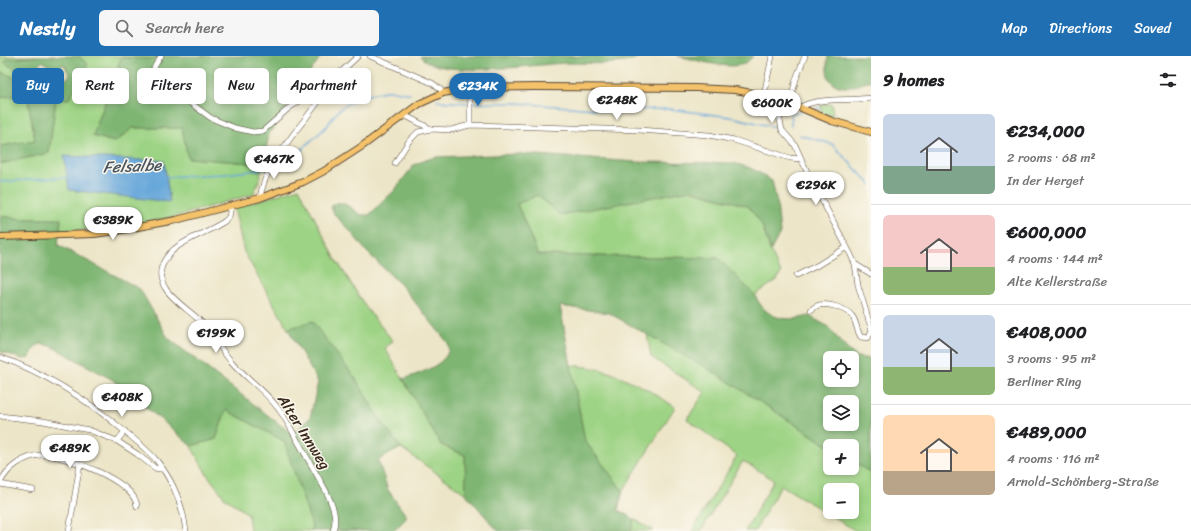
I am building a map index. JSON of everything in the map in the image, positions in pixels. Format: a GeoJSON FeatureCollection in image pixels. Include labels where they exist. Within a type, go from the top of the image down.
{"type":"FeatureCollection","features":[{"type":"Feature","properties":{"kind":"main road"},"geometry":{"type":"LineString","coordinates":[[0,237],[116,231],[176,220],[260,198],[302,182],[324,171],[361,147],[419,104],[443,94],[470,88],[703,88],[735,90],[764,95],[790,102],[832,121],[871,132]]}},
{"type":"Feature","properties":{"kind":"street"},"geometry":{"type":"LineString","coordinates":[[161,56],[153,70],[153,81],[185,99],[211,118],[225,125],[253,132],[263,131],[295,104]]}},
{"type":"Feature","properties":{"kind":"street"},"geometry":{"type":"LineString","coordinates":[[345,68],[358,56]]}},
{"type":"Feature","properties":{"kind":"street"},"geometry":{"type":"LineString","coordinates":[[370,56],[432,83],[440,88],[443,94]]}},
{"type":"Feature","properties":{"kind":"street"},"geometry":{"type":"LineString","coordinates":[[764,95],[772,56]]}},
{"type":"Feature","properties":{"kind":"street"},"geometry":{"type":"LineString","coordinates":[[790,102],[796,79],[806,56]]}},
{"type":"Feature","properties":{"kind":"street"},"geometry":{"type":"LineString","coordinates":[[470,88],[470,125]]}},
{"type":"Feature","properties":{"kind":"street"},"geometry":{"type":"LineString","coordinates":[[801,107],[806,104],[871,98]]}},
{"type":"Feature","properties":{"kind":"street"},"geometry":{"type":"LineString","coordinates":[[782,100],[780,116],[782,130],[792,141],[855,264],[858,285],[871,328]]}},
{"type":"Feature","properties":{"kind":"street"},"geometry":{"type":"LineString","coordinates":[[260,198],[263,184],[274,161],[317,104]]}},
{"type":"Feature","properties":{"kind":"street"},"geometry":{"type":"LineString","coordinates":[[404,114],[431,128],[451,130],[470,125],[632,130],[709,135],[734,140],[790,158],[801,159]]}},
{"type":"Feature","properties":{"kind":"street"},"geometry":{"type":"LineString","coordinates":[[395,163],[409,141],[416,134],[431,128]]}},
{"type":"Feature","properties":{"kind":"street","name":"Alter Innweg"},"geometry":{"type":"LineString","coordinates":[[231,206],[229,216],[225,221],[180,245],[172,252],[162,266],[161,282],[166,290],[209,330],[230,360],[267,395],[285,418],[331,502],[335,516],[333,531]]}},
{"type":"Feature","properties":{"kind":"street"},"geometry":{"type":"LineString","coordinates":[[796,276],[818,265],[847,247]]}},
{"type":"Feature","properties":{"kind":"street"},"geometry":{"type":"LineString","coordinates":[[855,264],[871,274]]}},
{"type":"Feature","properties":{"kind":"street"},"geometry":{"type":"LineString","coordinates":[[810,310],[819,305],[844,310],[854,319],[861,337],[868,338],[871,332]]}},
{"type":"Feature","properties":{"kind":"street"},"geometry":{"type":"LineString","coordinates":[[0,357],[58,384],[88,402],[149,452],[163,469],[171,483],[182,508],[186,531]]}},
{"type":"Feature","properties":{"kind":"street"},"geometry":{"type":"LineString","coordinates":[[0,416],[57,423],[89,430],[117,442],[137,454],[155,468],[163,469]]}},
{"type":"Feature","properties":{"kind":"street"},"geometry":{"type":"LineString","coordinates":[[117,442],[125,431]]}},
{"type":"Feature","properties":{"kind":"street"},"geometry":{"type":"LineString","coordinates":[[33,490],[0,483],[5,475],[16,464],[23,460],[34,456],[57,456],[100,472],[132,494],[135,498],[137,506]]}},
{"type":"Feature","properties":{"kind":"street"},"geometry":{"type":"LineString","coordinates":[[70,531],[80,464]]}},
{"type":"Feature","properties":{"kind":"green space"},"geometry":{"type":"Polygon","coordinates":[[[0,56],[36,56],[6,59],[5,63],[13,68],[12,68],[12,76],[0,72],[0,56]]]}},
{"type":"Feature","properties":{"kind":"green space"},"geometry":{"type":"Polygon","coordinates":[[[36,56],[78,56],[88,64],[86,68],[72,68],[72,93],[69,99],[64,99],[64,80],[70,76],[64,64],[60,68],[50,68],[43,61],[34,68],[13,68],[5,63],[6,59],[36,56]]]}},
{"type":"Feature","properties":{"kind":"green space"},"geometry":{"type":"Polygon","coordinates":[[[78,56],[155,56],[154,59],[121,58],[117,68],[85,68],[88,65],[78,56]]]}},
{"type":"Feature","properties":{"kind":"green space"},"geometry":{"type":"Polygon","coordinates":[[[155,56],[321,56],[313,68],[277,68],[277,104],[289,104],[269,134],[263,164],[188,158],[182,128],[133,128],[115,142],[93,136],[104,104],[129,104],[129,68],[117,68],[121,58],[153,59],[155,56]]]}},
{"type":"Feature","properties":{"kind":"green space"},"geometry":{"type":"Polygon","coordinates":[[[420,56],[647,56],[617,63],[566,63],[512,68],[466,69],[446,67],[430,63],[420,56]]]}},
{"type":"Feature","properties":{"kind":"green space"},"geometry":{"type":"Polygon","coordinates":[[[677,56],[753,56],[744,64],[726,66],[677,56]]]}},
{"type":"Feature","properties":{"kind":"green space"},"geometry":{"type":"Polygon","coordinates":[[[828,56],[871,56],[871,80],[853,86],[838,86],[832,82],[828,76],[828,56]]]}},
{"type":"Feature","properties":{"kind":"green space"},"geometry":{"type":"Polygon","coordinates":[[[0,72],[12,76],[12,96],[0,98],[0,72]]]}},
{"type":"Feature","properties":{"kind":"green space"},"geometry":{"type":"Polygon","coordinates":[[[72,82],[72,104],[104,104],[93,136],[114,142],[133,128],[182,128],[188,158],[263,164],[258,184],[253,194],[177,216],[104,229],[60,231],[61,219],[22,219],[0,216],[0,164],[49,153],[55,104],[64,104],[64,90],[72,82]]]}},
{"type":"Feature","properties":{"kind":"green space"},"geometry":{"type":"Polygon","coordinates":[[[12,96],[12,104],[29,104],[35,140],[0,146],[0,98],[12,96]]]}},
{"type":"Feature","properties":{"kind":"green space"},"geometry":{"type":"Polygon","coordinates":[[[29,104],[55,104],[49,153],[0,164],[0,146],[35,140],[29,104]]]}},
{"type":"Feature","properties":{"kind":"green space"},"geometry":{"type":"Polygon","coordinates":[[[832,104],[833,116],[822,113],[821,105],[832,104]]]}},
{"type":"Feature","properties":{"kind":"green space"},"geometry":{"type":"Polygon","coordinates":[[[523,154],[636,162],[732,163],[748,167],[762,174],[772,181],[777,203],[780,233],[771,250],[761,223],[748,206],[690,190],[560,215],[538,195],[517,204],[538,255],[718,258],[755,295],[765,310],[785,319],[809,316],[827,326],[850,351],[823,351],[823,387],[859,387],[859,357],[871,359],[871,473],[859,465],[859,439],[823,439],[823,442],[717,374],[609,313],[560,306],[585,441],[623,491],[618,510],[634,519],[631,531],[498,531],[466,494],[465,455],[441,445],[403,379],[415,375],[441,362],[448,352],[448,343],[401,285],[367,252],[334,214],[331,207],[335,204],[343,203],[362,215],[369,215],[394,191],[414,165],[435,157],[523,154]]]}},
{"type":"Feature","properties":{"kind":"green space"},"geometry":{"type":"Polygon","coordinates":[[[299,188],[335,258],[367,309],[393,341],[385,348],[441,445],[465,455],[466,494],[401,448],[381,421],[355,378],[312,321],[288,329],[244,252],[234,208],[299,188]]]}},
{"type":"Feature","properties":{"kind":"green space"},"geometry":{"type":"Polygon","coordinates":[[[690,190],[748,206],[761,223],[770,250],[781,273],[777,280],[755,295],[718,258],[538,255],[517,204],[538,195],[560,215],[690,190]]]}},
{"type":"Feature","properties":{"kind":"green space"},"geometry":{"type":"Polygon","coordinates":[[[0,216],[22,219],[61,219],[58,245],[140,289],[168,338],[292,434],[310,418],[318,382],[288,329],[312,321],[355,378],[381,421],[401,448],[378,460],[388,490],[407,517],[394,531],[311,531],[312,526],[284,441],[226,410],[216,439],[191,446],[113,380],[51,346],[42,344],[39,345],[35,347],[29,358],[22,359],[0,351],[0,216]]]}},
{"type":"Feature","properties":{"kind":"green space"},"geometry":{"type":"Polygon","coordinates":[[[647,334],[717,374],[823,442],[823,475],[859,475],[859,465],[871,473],[871,531],[856,531],[836,519],[859,519],[859,483],[823,483],[823,511],[781,485],[755,531],[745,531],[774,480],[743,461],[701,531],[692,531],[737,456],[687,419],[705,392],[651,357],[647,334]]]}},
{"type":"Feature","properties":{"kind":"green space"},"geometry":{"type":"Polygon","coordinates":[[[570,365],[598,369],[628,380],[675,407],[623,491],[585,441],[570,365]]]}},
{"type":"Feature","properties":{"kind":"green space"},"geometry":{"type":"Polygon","coordinates":[[[226,410],[284,441],[312,526],[311,531],[250,531],[248,514],[225,498],[206,473],[191,446],[216,439],[226,410]]]}},
{"type":"Feature","properties":{"kind":"green space"},"geometry":{"type":"Polygon","coordinates":[[[634,519],[654,531],[631,531],[634,519]]]}},
{"type":"Feature","properties":{"kind":"water"},"geometry":{"type":"Polygon","coordinates":[[[64,156],[164,161],[170,202],[69,190],[64,156]]]}},
{"type":"Feature","properties":{"kind":"waterway","name":"Felsalbe"},"geometry":{"type":"LineString","coordinates":[[277,166],[294,158],[327,126],[342,107],[367,96],[386,91],[410,94]]}},
{"type":"Feature","properties":{"kind":"waterway","name":"Felsalbe"},"geometry":{"type":"LineString","coordinates":[[437,101],[468,103]]}},
{"type":"Feature","properties":{"kind":"waterway","name":"Felsalbe"},"geometry":{"type":"LineString","coordinates":[[473,103],[516,103],[609,110],[670,109],[731,117],[775,127]]}},
{"type":"Feature","properties":{"kind":"waterway"},"geometry":{"type":"LineString","coordinates":[[791,126],[792,113],[800,112]]}},
{"type":"Feature","properties":{"kind":"waterway","name":"Felsalbe"},"geometry":{"type":"LineString","coordinates":[[800,135],[832,144],[871,185]]}},
{"type":"Feature","properties":{"kind":"waterway","name":"Felsalbe"},"geometry":{"type":"LineString","coordinates":[[164,177],[225,174],[265,169]]}},
{"type":"Feature","properties":{"kind":"waterway","name":"Felsalbe"},"geometry":{"type":"LineString","coordinates":[[0,182],[70,177]]}}]}
